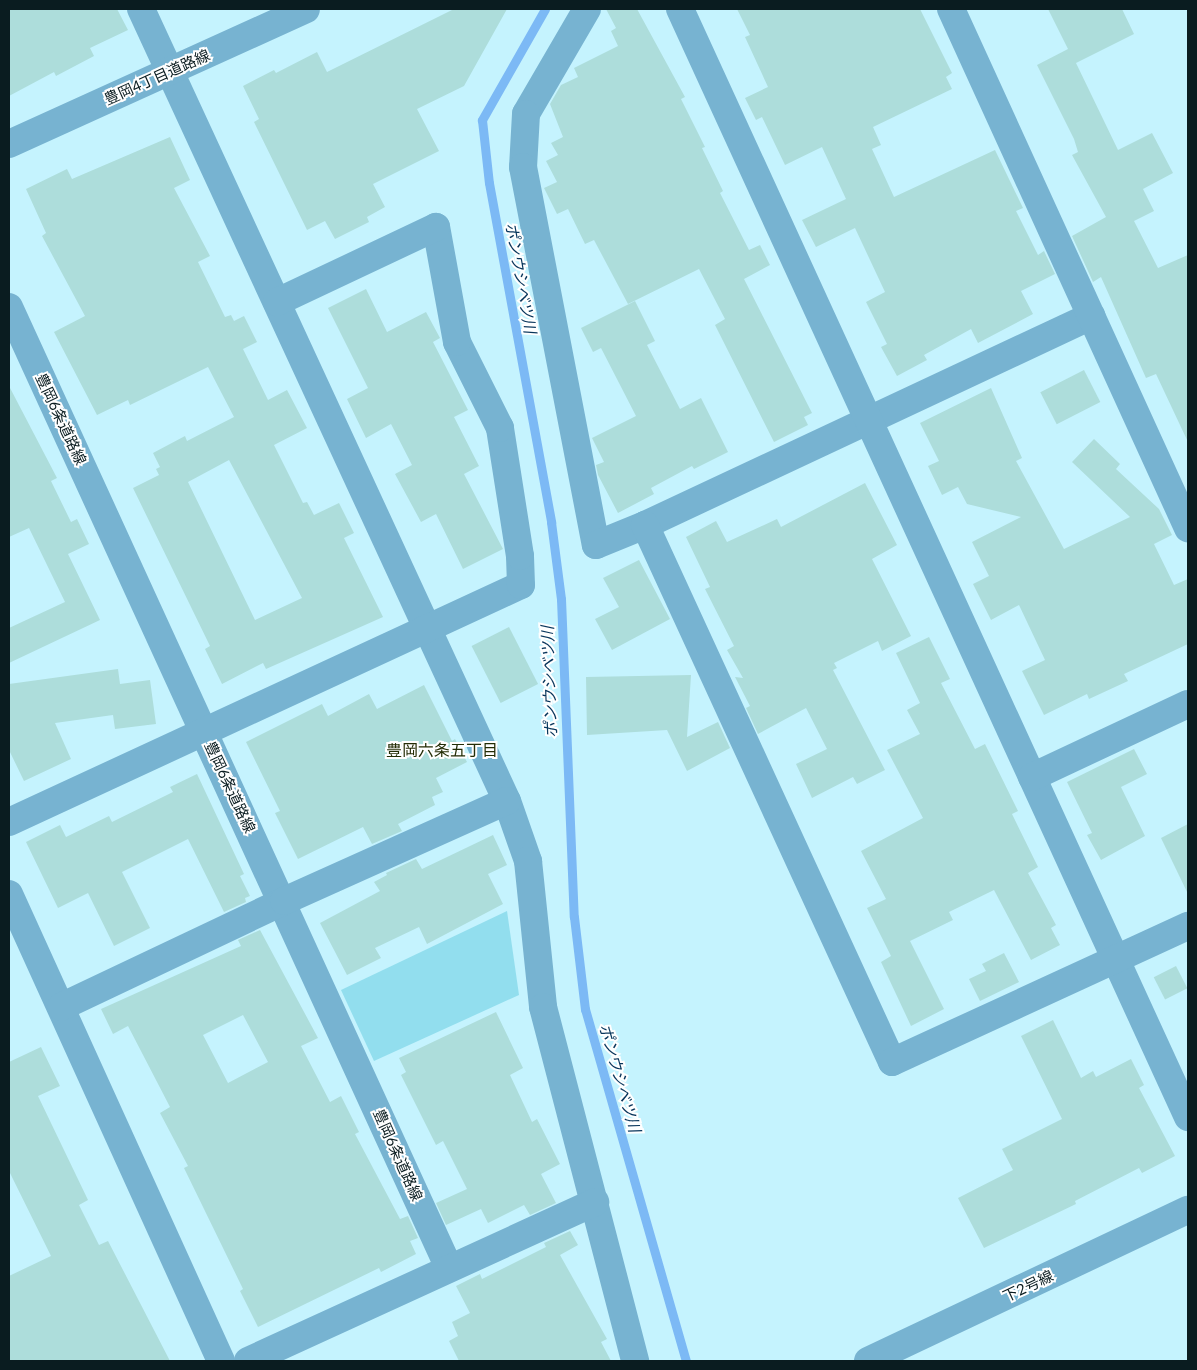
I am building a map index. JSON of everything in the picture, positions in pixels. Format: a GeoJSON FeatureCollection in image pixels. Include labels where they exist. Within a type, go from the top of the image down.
{"type":"FeatureCollection","features":[{"type":"Feature","properties":{"kind":"street"},"geometry":{"type":"LineString","coordinates":[[141,9],[429,626],[507,801],[528,861],[543,1007],[635,1361]]}},
{"type":"Feature","properties":{"kind":"street","name":"豊岡4丁目道路線"},"geometry":{"type":"LineString","coordinates":[[9,144],[306,9]]}},
{"type":"Feature","properties":{"kind":"street"},"geometry":{"type":"LineString","coordinates":[[587,9],[526,114],[523,166],[596,545],[645,525],[1092,316]]}},
{"type":"Feature","properties":{"kind":"street"},"geometry":{"type":"LineString","coordinates":[[680,9],[1188,1117]]}},
{"type":"Feature","properties":{"kind":"street"},"geometry":{"type":"LineString","coordinates":[[951,9],[1188,528]]}},
{"type":"Feature","properties":{"kind":"street"},"geometry":{"type":"LineString","coordinates":[[9,822],[204,730],[521,585],[520,556],[500,428],[457,342],[436,228],[277,302]]}},
{"type":"Feature","properties":{"kind":"street","name":"豊岡6条道路線"},"geometry":{"type":"LineString","coordinates":[[9,307],[284,901],[450,1268]]}},
{"type":"Feature","properties":{"kind":"street"},"geometry":{"type":"LineString","coordinates":[[645,525],[892,1062],[1188,926]]}},
{"type":"Feature","properties":{"kind":"street"},"geometry":{"type":"LineString","coordinates":[[1032,777],[1188,704]]}},
{"type":"Feature","properties":{"kind":"street"},"geometry":{"type":"LineString","coordinates":[[61,1007],[284,901],[507,801]]}},
{"type":"Feature","properties":{"kind":"street"},"geometry":{"type":"LineString","coordinates":[[9,894],[221,1361]]}},
{"type":"Feature","properties":{"kind":"street"},"geometry":{"type":"LineString","coordinates":[[248,1361],[595,1202]]}},
{"type":"Feature","properties":{"kind":"street","name":"下2号線"},"geometry":{"type":"LineString","coordinates":[[868,1361],[1188,1210]]}},
{"type":"Feature","properties":{"kind":"shaded area"},"geometry":{"type":"Polygon","coordinates":[[[507,911],[519,995],[374,1061],[341,990],[507,911]]]}},
{"type":"Feature","properties":{"kind":"building"},"geometry":{"type":"Polygon","coordinates":[[[9,9],[117,9],[128,30],[90,48],[94,56],[56,76],[54,72],[9,96],[9,9]]]}},
{"type":"Feature","properties":{"kind":"building"},"geometry":{"type":"Polygon","coordinates":[[[454,9],[507,9],[464,86],[417,109],[439,151],[373,184],[385,207],[367,217],[369,222],[335,239],[325,221],[307,230],[254,122],[259,119],[243,86],[274,70],[276,73],[317,52],[327,72],[454,9]]]}},
{"type":"Feature","properties":{"kind":"building"},"geometry":{"type":"Polygon","coordinates":[[[606,9],[637,9],[685,97],[681,99],[705,147],[702,148],[723,191],[720,193],[749,250],[760,245],[770,265],[744,279],[812,413],[804,417],[808,425],[774,442],[715,325],[725,319],[699,269],[628,304],[594,240],[585,244],[568,209],[557,214],[544,188],[557,182],[546,161],[558,155],[551,143],[563,137],[550,104],[561,85],[578,77],[574,68],[618,46],[611,31],[616,28],[606,9]]]}},
{"type":"Feature","properties":{"kind":"building"},"geometry":{"type":"Polygon","coordinates":[[[737,9],[920,9],[952,73],[946,77],[952,89],[873,127],[881,145],[872,149],[894,197],[995,150],[1023,208],[1016,211],[1038,255],[1044,251],[1055,274],[1021,291],[1033,314],[978,343],[971,329],[924,355],[927,360],[897,376],[881,347],[887,344],[866,302],[885,292],[855,228],[816,247],[802,220],[846,199],[822,147],[785,165],[762,117],[756,120],[745,98],[768,87],[745,37],[750,35],[737,9]]]}},
{"type":"Feature","properties":{"kind":"building"},"geometry":{"type":"Polygon","coordinates":[[[1048,9],[1122,9],[1134,34],[1076,63],[1118,150],[1152,133],[1173,173],[1143,189],[1154,211],[1134,221],[1158,268],[1188,255],[1188,442],[1156,374],[1146,378],[1101,277],[1093,282],[1072,236],[1106,217],[1072,155],[1078,152],[1074,139],[1037,65],[1068,49],[1048,9]]]}},
{"type":"Feature","properties":{"kind":"building"},"geometry":{"type":"Polygon","coordinates":[[[170,137],[190,180],[174,188],[210,256],[198,262],[225,317],[231,315],[234,321],[244,316],[257,342],[243,349],[268,400],[287,390],[307,428],[274,445],[303,503],[307,502],[314,515],[339,503],[354,533],[344,538],[383,617],[266,669],[263,663],[222,684],[205,649],[210,646],[133,488],[159,475],[156,469],[160,467],[153,453],[185,436],[187,441],[234,417],[208,367],[130,405],[128,400],[97,415],[54,332],[85,316],[42,236],[46,233],[26,189],[67,169],[72,179],[170,137]],[[229,460],[188,482],[255,620],[302,598],[229,460]]]}},
{"type":"Feature","properties":{"kind":"building"},"geometry":{"type":"Polygon","coordinates":[[[366,289],[387,332],[426,312],[440,338],[433,342],[468,410],[454,417],[479,466],[464,474],[503,549],[463,569],[436,514],[421,522],[395,474],[412,465],[391,424],[366,438],[347,399],[368,388],[328,308],[366,289]]]}},
{"type":"Feature","properties":{"kind":"building"},"geometry":{"type":"Polygon","coordinates":[[[635,301],[655,341],[647,345],[680,409],[701,398],[728,452],[694,469],[692,466],[651,488],[654,494],[618,513],[598,475],[596,465],[604,462],[592,438],[636,416],[601,348],[593,352],[581,328],[635,301]]]}},
{"type":"Feature","properties":{"kind":"building"},"geometry":{"type":"Polygon","coordinates":[[[1084,370],[1100,402],[1057,424],[1040,392],[1084,370]]]}},
{"type":"Feature","properties":{"kind":"building"},"geometry":{"type":"Polygon","coordinates":[[[9,386],[57,478],[51,481],[71,522],[77,519],[89,544],[68,554],[100,620],[9,663],[9,628],[65,602],[29,528],[9,537],[9,386]]]}},
{"type":"Feature","properties":{"kind":"building"},"geometry":{"type":"Polygon","coordinates":[[[991,388],[1022,458],[1016,461],[1064,549],[1130,517],[1072,462],[1094,439],[1120,464],[1116,469],[1159,509],[1172,535],[1154,544],[1174,585],[1188,579],[1188,644],[1124,674],[1128,681],[1089,699],[1087,694],[1044,715],[1022,671],[1045,660],[1019,605],[991,620],[973,584],[989,576],[972,542],[1021,517],[967,504],[958,487],[942,495],[928,466],[939,461],[920,423],[991,388]]]}},
{"type":"Feature","properties":{"kind":"building"},"geometry":{"type":"Polygon","coordinates":[[[865,483],[897,545],[872,559],[911,636],[882,651],[878,641],[834,663],[837,668],[833,670],[885,770],[857,784],[853,777],[812,798],[796,764],[827,749],[806,708],[758,734],[746,708],[750,706],[735,677],[743,678],[727,650],[734,646],[705,589],[710,587],[686,537],[716,521],[727,542],[777,519],[781,527],[865,483]]]}},
{"type":"Feature","properties":{"kind":"building"},"geometry":{"type":"Polygon","coordinates":[[[639,560],[670,619],[612,650],[595,619],[619,607],[603,578],[639,560]]]}},
{"type":"Feature","properties":{"kind":"building"},"geometry":{"type":"Polygon","coordinates":[[[509,627],[538,684],[501,703],[472,646],[509,627]]]}},
{"type":"Feature","properties":{"kind":"building"},"geometry":{"type":"Polygon","coordinates":[[[929,637],[950,679],[941,683],[975,749],[985,744],[1018,811],[1012,814],[1038,867],[1028,873],[1056,925],[1051,928],[1060,945],[1031,960],[994,890],[949,912],[953,920],[910,941],[944,1009],[911,1026],[881,962],[891,956],[867,908],[886,899],[861,851],[923,818],[887,750],[920,734],[907,710],[920,703],[896,653],[929,637]]]}},
{"type":"Feature","properties":{"kind":"building"},"geometry":{"type":"Polygon","coordinates":[[[118,669],[120,684],[150,680],[156,724],[115,729],[113,715],[55,723],[71,759],[24,781],[9,750],[9,684],[118,669]]]}},
{"type":"Feature","properties":{"kind":"building"},"geometry":{"type":"Polygon","coordinates":[[[691,675],[687,737],[718,722],[730,748],[687,771],[667,730],[587,735],[586,677],[691,675]]]}},
{"type":"Feature","properties":{"kind":"building"},"geometry":{"type":"Polygon","coordinates":[[[424,685],[452,741],[455,739],[467,762],[436,778],[443,792],[432,797],[435,805],[398,824],[402,831],[372,844],[363,827],[298,859],[275,813],[280,811],[246,742],[322,704],[328,716],[369,694],[377,709],[424,685]]]}},
{"type":"Feature","properties":{"kind":"building"},"geometry":{"type":"Polygon","coordinates":[[[1134,749],[1147,774],[1121,787],[1145,836],[1101,860],[1087,835],[1092,833],[1067,782],[1134,749]]]}},
{"type":"Feature","properties":{"kind":"building"},"geometry":{"type":"Polygon","coordinates":[[[197,774],[244,874],[240,876],[250,896],[245,898],[246,902],[224,912],[188,839],[122,872],[150,928],[114,946],[88,893],[58,908],[26,842],[60,825],[66,837],[109,816],[112,822],[173,792],[170,787],[197,774]]]}},
{"type":"Feature","properties":{"kind":"building"},"geometry":{"type":"Polygon","coordinates":[[[1188,824],[1188,894],[1161,838],[1188,824]]]}},
{"type":"Feature","properties":{"kind":"building"},"geometry":{"type":"Polygon","coordinates":[[[493,835],[507,865],[488,874],[503,904],[427,944],[419,927],[375,948],[381,958],[347,975],[320,923],[380,891],[374,882],[387,875],[386,873],[416,859],[422,869],[493,835]]]}},
{"type":"Feature","properties":{"kind":"building"},"geometry":{"type":"Polygon","coordinates":[[[260,930],[318,1038],[301,1046],[330,1102],[341,1096],[359,1132],[355,1134],[400,1219],[408,1216],[418,1238],[410,1241],[416,1254],[381,1272],[379,1268],[258,1327],[240,1291],[243,1289],[184,1168],[188,1166],[160,1113],[170,1107],[128,1026],[113,1034],[101,1009],[241,946],[238,940],[260,930]],[[243,1015],[203,1035],[228,1083],[268,1062],[243,1015]]]}},
{"type":"Feature","properties":{"kind":"building"},"geometry":{"type":"Polygon","coordinates":[[[1004,953],[1019,982],[980,1001],[969,979],[986,971],[982,964],[1004,953]]]}},
{"type":"Feature","properties":{"kind":"building"},"geometry":{"type":"Polygon","coordinates":[[[1176,966],[1187,988],[1165,1000],[1154,977],[1176,966]]]}},
{"type":"Feature","properties":{"kind":"building"},"geometry":{"type":"Polygon","coordinates":[[[496,1012],[523,1068],[510,1075],[532,1122],[537,1119],[560,1164],[541,1174],[556,1203],[530,1215],[524,1205],[488,1223],[481,1209],[446,1225],[436,1203],[467,1189],[443,1141],[436,1145],[401,1075],[406,1072],[399,1058],[496,1012]]]}},
{"type":"Feature","properties":{"kind":"building"},"geometry":{"type":"Polygon","coordinates":[[[1053,1020],[1081,1078],[1093,1071],[1096,1077],[1131,1059],[1144,1085],[1139,1088],[1175,1156],[1142,1173],[1139,1168],[1075,1201],[1076,1204],[984,1248],[958,1198],[1013,1170],[1002,1149],[1062,1119],[1021,1036],[1053,1020]]]}},
{"type":"Feature","properties":{"kind":"building"},"geometry":{"type":"Polygon","coordinates":[[[41,1047],[60,1086],[38,1096],[88,1200],[79,1205],[99,1245],[108,1241],[170,1361],[9,1361],[9,1276],[51,1256],[9,1171],[9,1062],[41,1047]]]}},
{"type":"Feature","properties":{"kind":"building"},"geometry":{"type":"Polygon","coordinates":[[[570,1231],[578,1245],[560,1255],[607,1339],[601,1342],[611,1361],[459,1361],[449,1341],[458,1336],[452,1322],[470,1313],[456,1286],[480,1274],[482,1279],[546,1247],[544,1243],[570,1231]]]}},
{"type":"Feature","properties":{"kind":"waterway","name":"ポンウシベツ川"},"geometry":{"type":"LineString","coordinates":[[545,9],[482,120],[489,183],[551,522],[561,599],[574,917],[585,1009],[686,1361]]}},
{"type":"Feature","properties":{"kind":"district","name":"豊岡六条五丁目"},"geometry":{"type":"Point","coordinates":[442,750]}}]}
